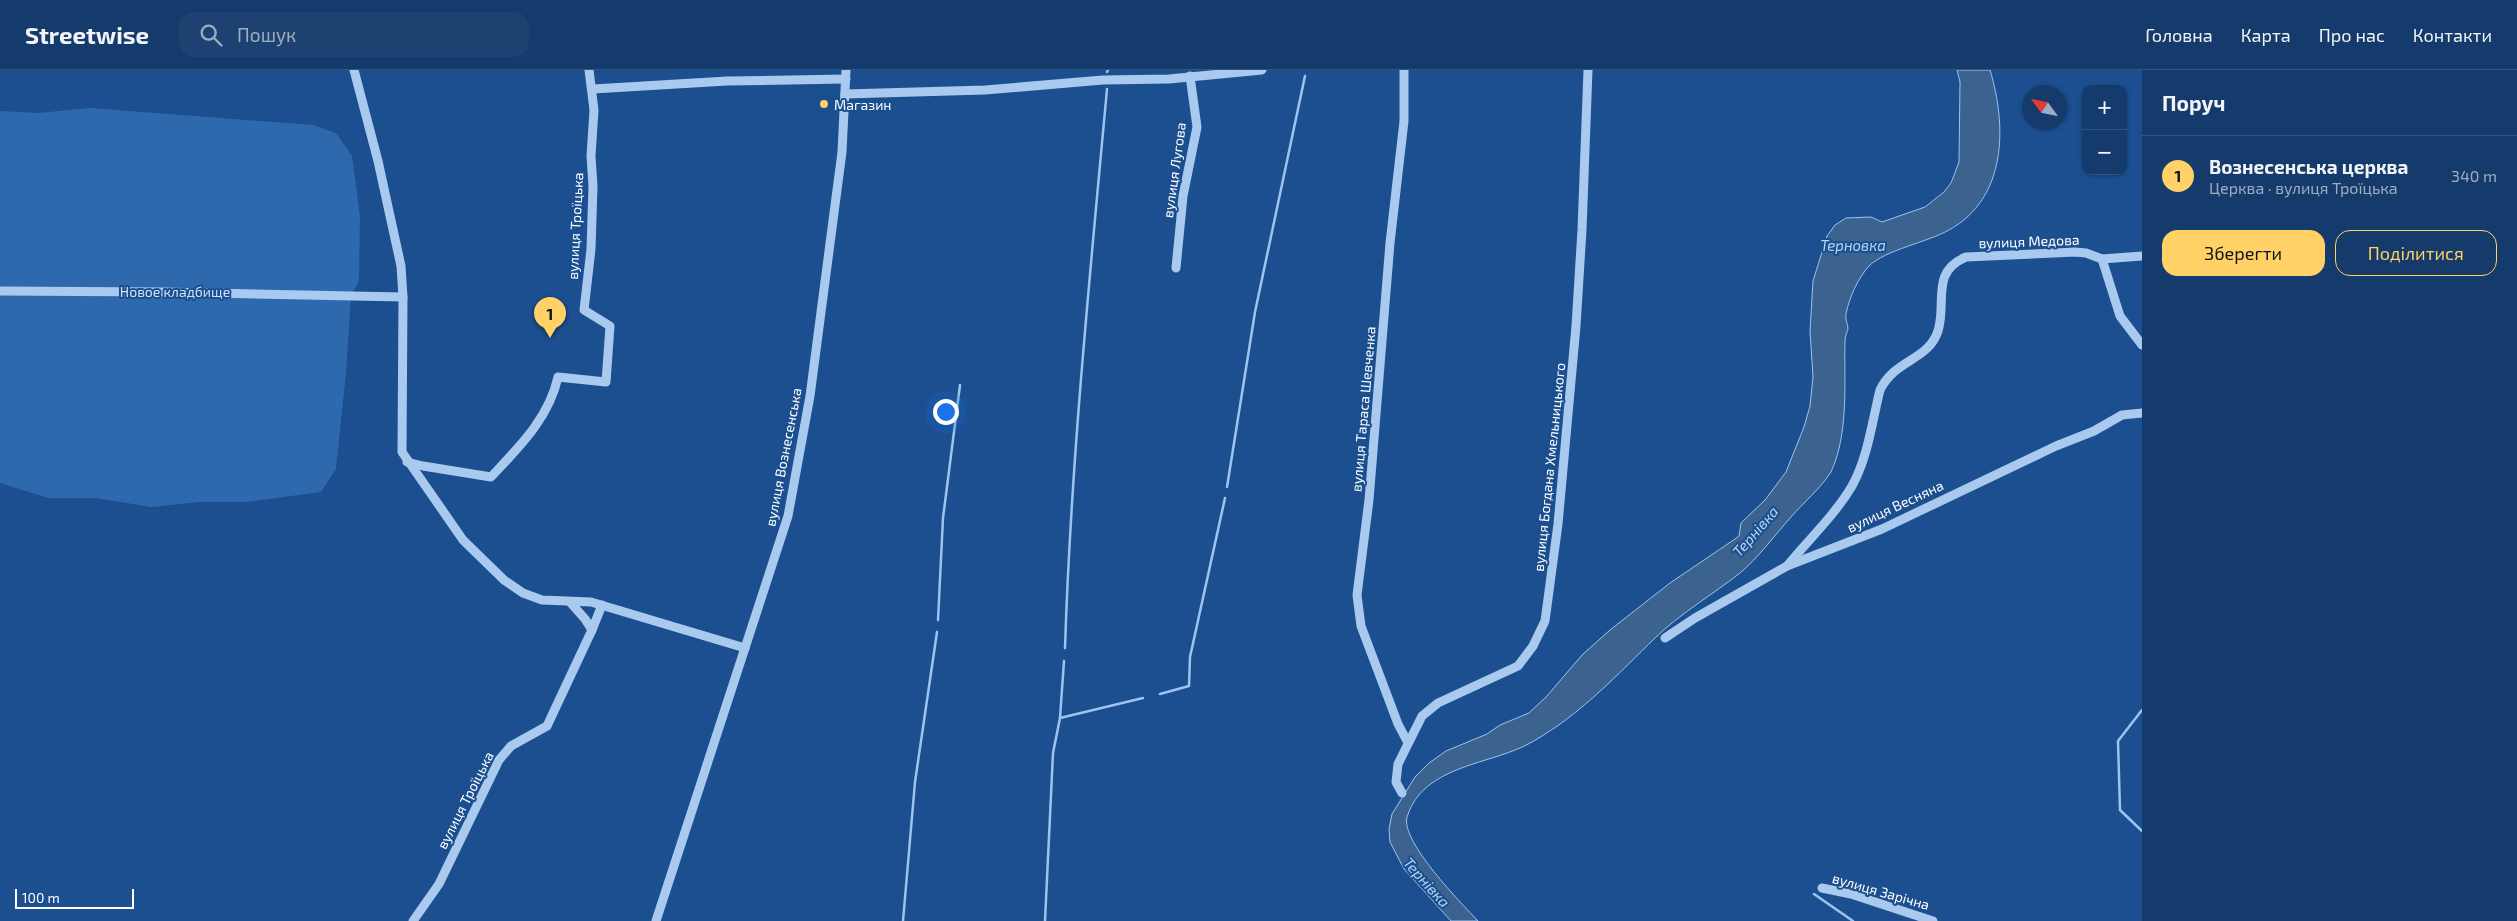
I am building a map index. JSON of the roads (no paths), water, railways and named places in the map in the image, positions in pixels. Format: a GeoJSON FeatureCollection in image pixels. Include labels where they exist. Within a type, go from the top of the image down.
{"type":"FeatureCollection","features":[{"type":"Feature","properties":{"kind":"street"},"geometry":{"type":"LineString","coordinates":[[354,70],[397,244],[403,297],[402,452],[407,462],[463,540],[490,568],[531,597],[570,602],[592,602],[745,648]]}},
{"type":"Feature","properties":{"kind":"street","name":"вулиця Троїцька"},"geometry":{"type":"LineString","coordinates":[[407,462],[491,477],[540,420],[554,392],[558,377],[606,382],[610,326],[584,310],[590,249],[593,89],[590,70]]}},
{"type":"Feature","properties":{"kind":"street"},"geometry":{"type":"LineString","coordinates":[[845,94],[985,90],[1262,70]]}},
{"type":"Feature","properties":{"kind":"street","name":"вулиця Тараса Шевченка"},"geometry":{"type":"LineString","coordinates":[[1404,70],[1404,122],[1390,243],[1369,500],[1357,595],[1364,632],[1398,724],[1408,741]]}},
{"type":"Feature","properties":{"kind":"street","name":"вулиця Богдана Хмельницького"},"geometry":{"type":"LineString","coordinates":[[1402,793],[1396,782],[1396,770],[1408,741],[1422,716],[1438,703],[1518,666],[1536,640],[1544,621],[1558,524],[1576,326],[1583,210],[1588,70]]}},
{"type":"Feature","properties":{"kind":"street"},"geometry":{"type":"LineString","coordinates":[[593,89],[846,75]]}},
{"type":"Feature","properties":{"kind":"street","name":"вулиця Вознесенська"},"geometry":{"type":"LineString","coordinates":[[656,921],[788,516],[810,396],[842,152],[846,75]]}},
{"type":"Feature","properties":{"kind":"street","name":"вулиця Лугова"},"geometry":{"type":"LineString","coordinates":[[1176,268],[1183,196],[1197,127],[1190,76]]}},
{"type":"Feature","properties":{"kind":"street","name":"вулиця Медова"},"geometry":{"type":"LineString","coordinates":[[1787,566],[1839,504],[1852,485],[1861,464],[1880,390],[1886,380],[1895,369],[1925,351],[1932,343],[1938,331],[1940,296],[1944,276],[1956,261],[1966,257],[2075,252],[2086,253],[2102,259],[2142,256]]}},
{"type":"Feature","properties":{"kind":"street"},"geometry":{"type":"LineString","coordinates":[[2102,259],[2120,316],[2142,345]]}},
{"type":"Feature","properties":{"kind":"street"},"geometry":{"type":"LineString","coordinates":[[0,291],[403,297]]}},
{"type":"Feature","properties":{"kind":"street","name":"вулиця Весняна"},"geometry":{"type":"LineString","coordinates":[[1664,638],[1695,618],[1787,566],[1882,529],[2056,446],[2094,431],[2122,415],[2142,413]]}},
{"type":"Feature","properties":{"kind":"street"},"geometry":{"type":"LineString","coordinates":[[570,602],[592,630]]}},
{"type":"Feature","properties":{"kind":"street","name":"вулиця Троїцька"},"geometry":{"type":"LineString","coordinates":[[413,921],[439,884],[499,760],[511,746],[540,732],[552,718],[602,605]]}},
{"type":"Feature","properties":{"kind":"street","name":"вулиця Зарічна"},"geometry":{"type":"LineString","coordinates":[[1822,888],[1851,894],[1933,921]]}},
{"type":"Feature","properties":{"kind":"water","name":"Терновка"},"geometry":{"type":"Polygon","coordinates":[[[1957,70],[1990,70],[1999,114],[2000,137],[1998,159],[1992,180],[1982,199],[1968,216],[1949,230],[1876,260],[1869,266],[1858,282],[1846,314],[1848,329],[1845,340],[1843,424],[1837,457],[1831,472],[1747,567],[1666,628],[1597,694],[1566,720],[1516,750],[1443,776],[1428,786],[1415,800],[1407,817],[1407,828],[1413,841],[1434,872],[1478,921],[1451,921],[1404,869],[1390,842],[1389,829],[1392,814],[1415,777],[1429,763],[1446,751],[1487,734],[1500,725],[1529,713],[1547,696],[1582,655],[1610,630],[1670,583],[1739,536],[1741,523],[1765,500],[1786,472],[1804,427],[1810,406],[1813,377],[1810,331],[1813,281],[1827,236],[1835,225],[1846,218],[1871,217],[1882,222],[1925,207],[1944,192],[1951,183],[1959,162],[1960,82],[1957,70]]]}},
{"type":"Feature","properties":{"kind":"waterway"},"geometry":{"type":"LineString","coordinates":[[1227,487],[1255,312],[1305,76]]}},
{"type":"Feature","properties":{"kind":"waterway"},"geometry":{"type":"LineString","coordinates":[[1065,648],[1076,438],[1107,89]]}},
{"type":"Feature","properties":{"kind":"waterway"},"geometry":{"type":"LineString","coordinates":[[938,620],[943,518],[960,385]]}},
{"type":"Feature","properties":{"kind":"waterway"},"geometry":{"type":"LineString","coordinates":[[1160,694],[1189,686],[1190,657],[1225,498]]}},
{"type":"Feature","properties":{"kind":"waterway"},"geometry":{"type":"LineString","coordinates":[[903,921],[915,782],[937,632]]}},
{"type":"Feature","properties":{"kind":"waterway"},"geometry":{"type":"LineString","coordinates":[[1045,921],[1053,753],[1060,718],[1064,661]]}},
{"type":"Feature","properties":{"kind":"waterway"},"geometry":{"type":"LineString","coordinates":[[1060,718],[1143,698]]}},
{"type":"Feature","properties":{"kind":"waterway"},"geometry":{"type":"LineString","coordinates":[[2142,710],[2118,741],[2120,810],[2142,831]]}},
{"type":"Feature","properties":{"kind":"waterway"},"geometry":{"type":"LineString","coordinates":[[1814,894],[1853,921]]}},
{"type":"Feature","properties":{"kind":"place","name":"Магазин"},"geometry":{"type":"Point","coordinates":[824,104]}},
{"type":"Feature","properties":{"kind":"place","name":"Вознесенська церква"},"geometry":{"type":"Point","coordinates":[550,338]}},
{"type":"Feature","properties":{"kind":"park label","name":"Новое кладбище"},"geometry":{"type":"Point","coordinates":[175,291]}},
{"type":"Feature","properties":{"kind":"water label","name":"Тернівка"},"geometry":{"type":"Point","coordinates":[1755,531]}},
{"type":"Feature","properties":{"kind":"water label","name":"Тернівка"},"geometry":{"type":"Point","coordinates":[1427,882]}}]}
